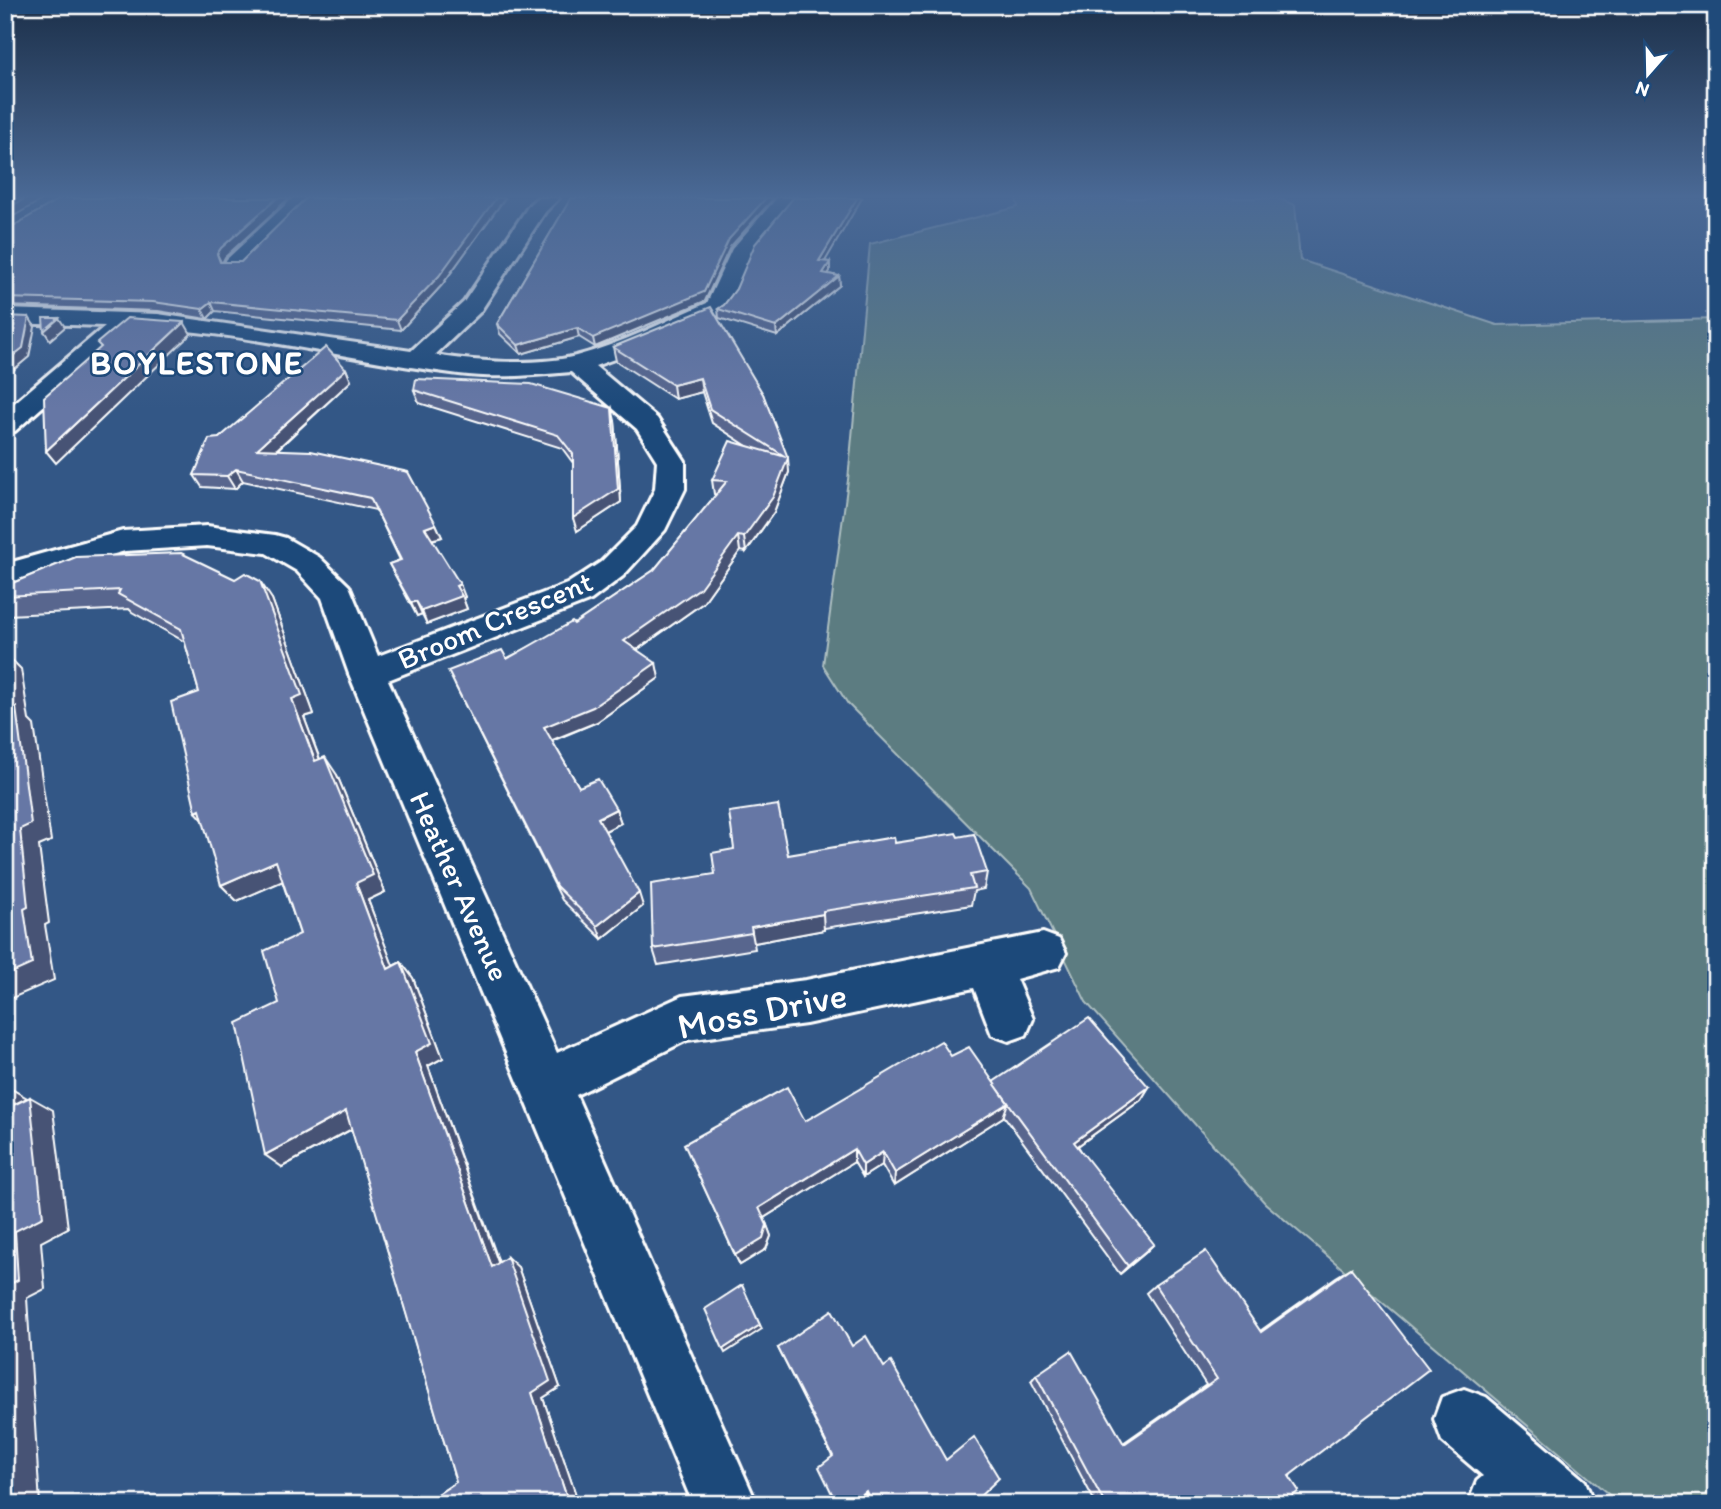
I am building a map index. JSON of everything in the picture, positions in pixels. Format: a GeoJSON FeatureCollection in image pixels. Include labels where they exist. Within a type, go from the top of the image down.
{"type":"FeatureCollection","features":[{"type":"Feature","properties":{"kind":"street"},"geometry":{"type":"LineString","coordinates":[[415,360],[472,307],[497,268]]}},
{"type":"Feature","properties":{"kind":"street"},"geometry":{"type":"LineString","coordinates":[[5,316],[127,320],[252,333],[461,367],[514,369],[577,364],[636,344],[715,308],[735,268]]}},
{"type":"Feature","properties":{"kind":"street"},"geometry":{"type":"LineString","coordinates":[[5,425],[127,320]]}},
{"type":"Feature","properties":{"kind":"street","name":"Broom Crescent"},"geometry":{"type":"LineString","coordinates":[[367,674],[579,592],[612,569],[650,530],[670,489],[671,461],[647,424],[577,364]]}},
{"type":"Feature","properties":{"kind":"street","name":"Heather Avenue"},"geometry":{"type":"LineString","coordinates":[[5,575],[123,541],[236,538],[275,545],[308,564],[337,594],[367,674],[725,1504]]}},
{"type":"Feature","properties":{"kind":"street","name":"Moss Drive"},"geometry":{"type":"LineString","coordinates":[[546,1084],[682,1018],[806,1002],[1043,953]]}},
{"type":"Feature","properties":{"kind":"street"},"geometry":{"type":"LineString","coordinates":[[988,966],[1009,1020]]}},
{"type":"Feature","properties":{"kind":"street"},"geometry":{"type":"LineString","coordinates":[[1464,1419],[1531,1495]]}},
{"type":"Feature","properties":{"kind":"green space"},"geometry":{"type":"Polygon","coordinates":[[[868,268],[1326,268],[1497,325],[1716,319],[1716,1504],[1620,1504],[1265,1203],[1086,1002],[1031,888],[848,704],[823,665],[848,480],[868,268]]]}},
{"type":"Feature","properties":{"kind":"building"},"geometry":{"type":"Polygon","coordinates":[[[5,268],[445,268],[397,320],[211,302],[202,309],[153,302],[5,298],[5,268]]]}},
{"type":"Feature","properties":{"kind":"building"},"geometry":{"type":"Polygon","coordinates":[[[530,268],[715,268],[704,292],[593,338],[577,328],[518,345],[497,324],[530,268]]]}},
{"type":"Feature","properties":{"kind":"building"},"geometry":{"type":"Polygon","coordinates":[[[745,268],[826,268],[823,273],[839,276],[776,327],[718,309],[736,289],[745,268]]]}},
{"type":"Feature","properties":{"kind":"building"},"geometry":{"type":"Polygon","coordinates":[[[711,307],[763,394],[788,458],[773,497],[744,537],[738,536],[700,588],[624,641],[656,663],[593,707],[544,727],[579,787],[598,779],[616,809],[598,818],[639,893],[597,926],[556,886],[448,671],[502,650],[507,659],[572,622],[574,624],[654,570],[727,481],[712,480],[730,441],[786,457],[710,409],[700,378],[673,385],[613,347],[711,307]]]}},
{"type":"Feature","properties":{"kind":"building"},"geometry":{"type":"Polygon","coordinates":[[[5,316],[29,317],[23,348],[5,362],[5,316]]]}},
{"type":"Feature","properties":{"kind":"building"},"geometry":{"type":"Polygon","coordinates":[[[43,318],[59,318],[44,331],[43,318]]]}},
{"type":"Feature","properties":{"kind":"building"},"geometry":{"type":"Polygon","coordinates":[[[127,318],[184,322],[46,451],[44,397],[101,347],[97,343],[127,318]]]}},
{"type":"Feature","properties":{"kind":"building"},"geometry":{"type":"Polygon","coordinates":[[[326,347],[346,369],[257,449],[311,451],[408,472],[436,524],[425,528],[460,584],[456,586],[462,596],[422,611],[416,601],[411,603],[389,564],[401,560],[370,498],[236,469],[227,476],[194,475],[209,439],[219,438],[326,347]]]}},
{"type":"Feature","properties":{"kind":"building"},"geometry":{"type":"Polygon","coordinates":[[[416,379],[531,384],[612,408],[618,489],[573,518],[573,454],[558,435],[414,390],[416,379]]]}},
{"type":"Feature","properties":{"kind":"building"},"geometry":{"type":"Polygon","coordinates":[[[181,553],[235,579],[245,573],[260,581],[302,695],[292,699],[315,761],[325,757],[373,875],[356,883],[388,969],[401,962],[432,1043],[415,1052],[492,1267],[507,1257],[550,1381],[532,1393],[569,1504],[423,1504],[456,1482],[346,1111],[265,1155],[237,1023],[279,1003],[264,951],[300,934],[276,861],[221,885],[200,810],[196,812],[171,702],[199,692],[181,629],[118,594],[120,590],[5,596],[5,586],[76,557],[181,553]]]}},
{"type":"Feature","properties":{"kind":"building"},"geometry":{"type":"Polygon","coordinates":[[[5,663],[12,709],[16,707],[31,824],[20,829],[28,907],[24,909],[32,964],[5,976],[5,663]]]}},
{"type":"Feature","properties":{"kind":"building"},"geometry":{"type":"Polygon","coordinates":[[[778,805],[788,855],[894,837],[895,843],[956,833],[958,837],[974,834],[987,872],[970,875],[974,888],[823,911],[823,914],[751,927],[752,933],[653,949],[651,884],[715,874],[712,853],[734,849],[729,812],[778,805]]]}},
{"type":"Feature","properties":{"kind":"building"},"geometry":{"type":"Polygon","coordinates":[[[1089,1018],[1149,1087],[1074,1142],[1154,1244],[1128,1266],[993,1082],[1089,1018]]]}},
{"type":"Feature","properties":{"kind":"building"},"geometry":{"type":"Polygon","coordinates":[[[941,1041],[951,1056],[969,1047],[1008,1103],[895,1173],[883,1152],[863,1165],[854,1149],[759,1208],[767,1225],[763,1238],[735,1255],[684,1144],[787,1087],[805,1121],[941,1041]]]}},
{"type":"Feature","properties":{"kind":"building"},"geometry":{"type":"Polygon","coordinates":[[[30,1097],[43,1217],[15,1231],[18,1280],[5,1287],[5,1109],[30,1097]]]}},
{"type":"Feature","properties":{"kind":"building"},"geometry":{"type":"Polygon","coordinates":[[[1206,1251],[1261,1332],[1351,1268],[1429,1369],[1289,1476],[1299,1491],[1282,1504],[1105,1504],[1036,1375],[1071,1351],[1124,1444],[1217,1379],[1155,1285],[1206,1251]]]}},
{"type":"Feature","properties":{"kind":"building"},"geometry":{"type":"Polygon","coordinates":[[[742,1285],[760,1325],[723,1349],[705,1309],[742,1285]]]}},
{"type":"Feature","properties":{"kind":"building"},"geometry":{"type":"Polygon","coordinates":[[[832,1310],[852,1346],[866,1336],[884,1367],[891,1362],[946,1460],[974,1437],[999,1478],[975,1504],[872,1504],[866,1491],[855,1500],[852,1494],[837,1504],[819,1467],[833,1456],[778,1348],[832,1310]]]}},
{"type":"Feature","properties":{"kind":"building"},"geometry":{"type":"Polygon","coordinates":[[[5,1410],[10,1504],[5,1504],[5,1410]]]}},
{"type":"Feature","properties":{"kind":"district","name":"BOYLESTONE"},"geometry":{"type":"Point","coordinates":[197,363]}}]}
